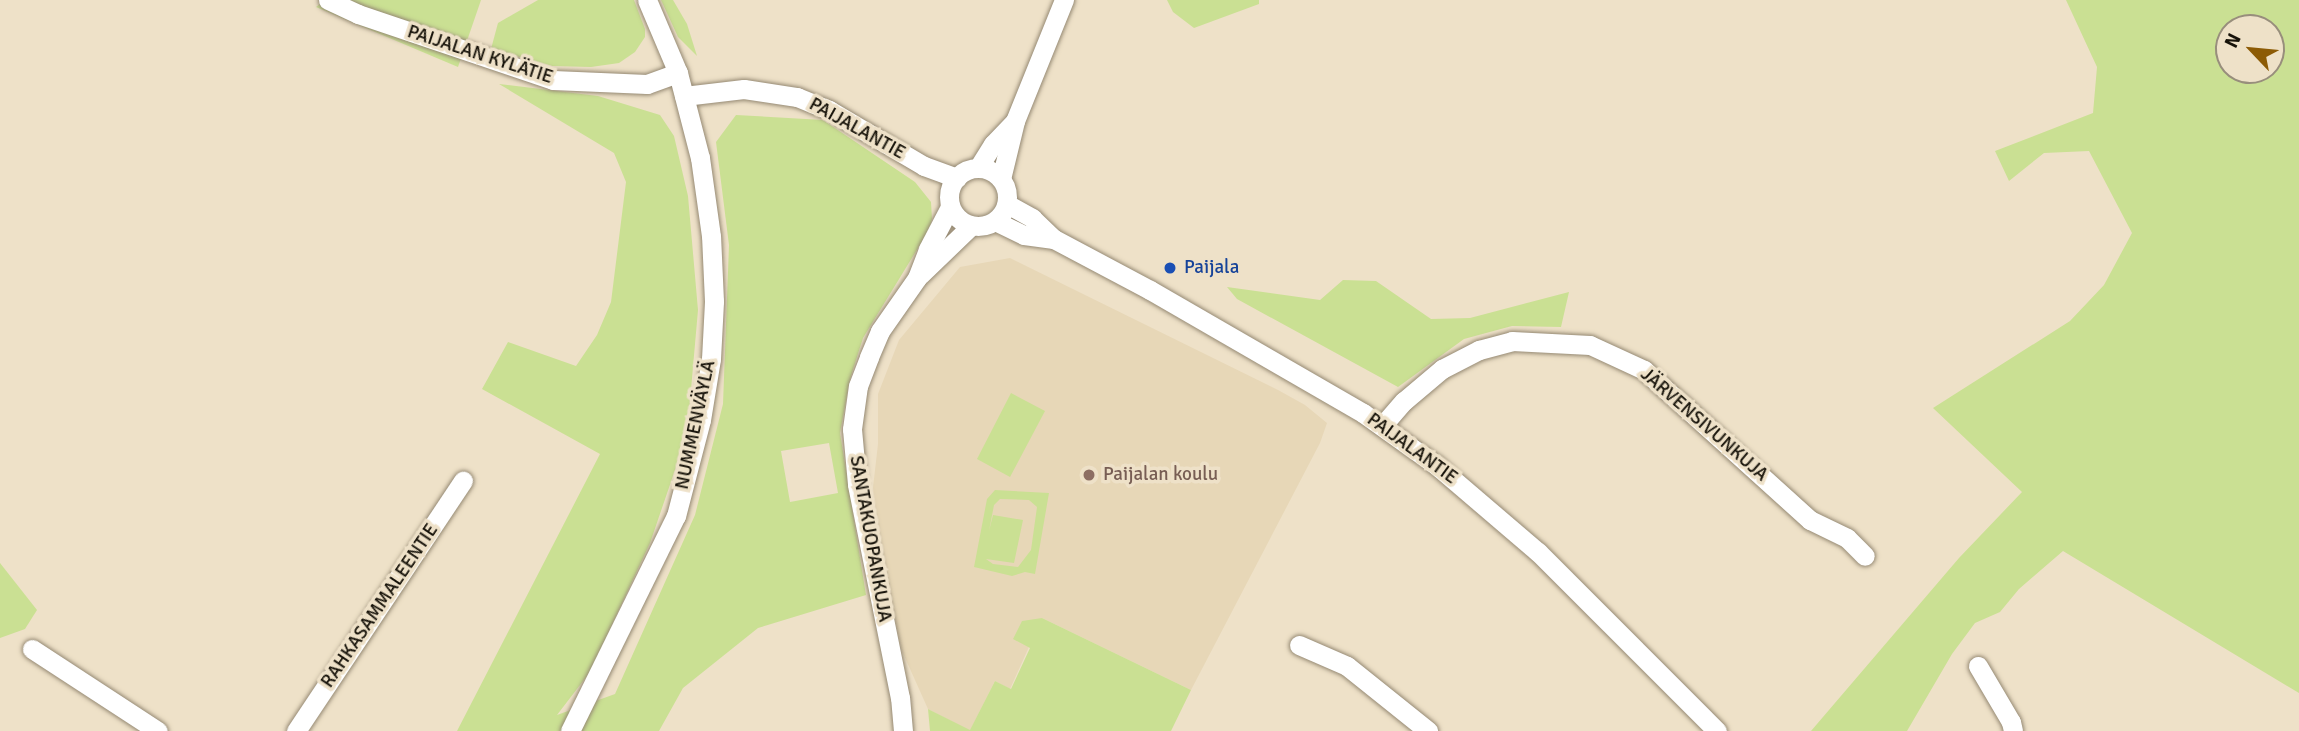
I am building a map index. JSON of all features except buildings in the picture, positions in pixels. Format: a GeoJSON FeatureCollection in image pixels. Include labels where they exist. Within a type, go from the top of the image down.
{"type":"FeatureCollection","features":[{"type":"Feature","properties":{"kind":"street","name":"PAIJALAN KYLÄTIE"},"geometry":{"type":"LineString","coordinates":[[328,0],[358,15],[553,80],[647,84],[678,73]]}},
{"type":"Feature","properties":{"kind":"street"},"geometry":{"type":"LineString","coordinates":[[647,0],[678,73],[684,96]]}},
{"type":"Feature","properties":{"kind":"street"},"geometry":{"type":"LineString","coordinates":[[1001,179],[1015,121],[1064,0]]}},
{"type":"Feature","properties":{"kind":"street","name":"PAIJALANTIE"},"geometry":{"type":"LineString","coordinates":[[684,96],[744,89],[797,97],[829,110],[924,166],[952,193]]}},
{"type":"Feature","properties":{"kind":"street","name":"NUMMENVÄYLÄ"},"geometry":{"type":"LineString","coordinates":[[570,731],[676,516],[701,420],[711,359],[714,301],[701,158],[684,96]]}},
{"type":"Feature","properties":{"kind":"street"},"geometry":{"type":"LineString","coordinates":[[978,168],[995,173],[1001,179],[1008,196],[1007,204],[995,221],[971,226],[955,216],[952,193],[978,168],[993,144],[1015,121]]}},
{"type":"Feature","properties":{"kind":"street","name":"SANTAKUOPANKUJA"},"geometry":{"type":"LineString","coordinates":[[917,278],[952,193]]}},
{"type":"Feature","properties":{"kind":"street","name":"PAIJALANTIE"},"geometry":{"type":"LineString","coordinates":[[1007,204],[1032,218],[1054,239],[1261,353],[1382,426],[1488,506],[1717,731]]}},
{"type":"Feature","properties":{"kind":"street","name":"PAIJALANTIE"},"geometry":{"type":"LineString","coordinates":[[995,221],[1024,235],[1054,239]]}},
{"type":"Feature","properties":{"kind":"street","name":"SANTAKUOPANKUJA"},"geometry":{"type":"LineString","coordinates":[[903,731],[900,698],[857,484],[852,429],[858,386],[880,331],[917,278],[971,226]]}},
{"type":"Feature","properties":{"kind":"street","name":"JÄRVENSIVUNKUJA"},"geometry":{"type":"LineString","coordinates":[[1382,426],[1404,401],[1442,369],[1479,350],[1512,341],[1590,345],[1644,370],[1810,520],[1847,538],[1865,556]]}},
{"type":"Feature","properties":{"kind":"street","name":"RAHKASAMMALEENTIE"},"geometry":{"type":"LineString","coordinates":[[296,731],[463,481]]}},
{"type":"Feature","properties":{"kind":"street"},"geometry":{"type":"LineString","coordinates":[[1300,645],[1347,666],[1428,731]]}},
{"type":"Feature","properties":{"kind":"street"},"geometry":{"type":"LineString","coordinates":[[32,649],[159,731]]}},
{"type":"Feature","properties":{"kind":"street"},"geometry":{"type":"LineString","coordinates":[[1978,666],[2011,722],[2013,731]]}},
{"type":"Feature","properties":{"kind":"shaded area","name":"Paijalan koulu"},"geometry":{"type":"Polygon","coordinates":[[[1010,258],[1278,390],[1305,405],[1327,423],[1320,443],[1191,690],[1042,618],[1010,689],[995,681],[970,731],[928,709],[902,651],[871,505],[878,444],[878,394],[899,340],[960,267],[1010,258]]]}},
{"type":"Feature","properties":{"kind":"green space"},"geometry":{"type":"Polygon","coordinates":[[[325,0],[481,0],[458,67],[316,7],[325,0]]]}},
{"type":"Feature","properties":{"kind":"green space"},"geometry":{"type":"Polygon","coordinates":[[[538,0],[634,0],[645,29],[645,37],[635,52],[619,63],[591,67],[552,66],[491,49],[498,23],[538,0]]]}},
{"type":"Feature","properties":{"kind":"green space"},"geometry":{"type":"Polygon","coordinates":[[[661,0],[673,0],[687,24],[697,56],[678,37],[661,0]]]}},
{"type":"Feature","properties":{"kind":"green space"},"geometry":{"type":"Polygon","coordinates":[[[1167,0],[1259,0],[1259,4],[1194,28],[1173,12],[1167,0]]]}},
{"type":"Feature","properties":{"kind":"green space"},"geometry":{"type":"Polygon","coordinates":[[[2066,0],[2299,0],[2299,693],[2063,551],[2019,589],[2000,612],[1975,623],[1952,654],[1907,731],[1811,731],[1959,558],[2022,492],[1933,408],[2070,321],[2104,285],[2132,233],[2089,151],[2044,153],[2009,181],[1995,151],[2093,113],[2097,67],[2066,0]]]}},
{"type":"Feature","properties":{"kind":"green space"},"geometry":{"type":"Polygon","coordinates":[[[499,84],[598,96],[660,115],[674,136],[688,196],[698,310],[687,435],[650,543],[590,672],[557,715],[615,694],[695,515],[723,404],[729,245],[716,142],[736,115],[823,120],[915,182],[931,202],[932,219],[929,230],[863,338],[850,379],[840,433],[866,595],[758,628],[683,688],[659,731],[457,731],[600,454],[482,389],[508,342],[576,366],[597,335],[611,302],[626,182],[614,153],[499,84]],[[829,443],[781,451],[790,502],[838,493],[829,443]]]}},
{"type":"Feature","properties":{"kind":"green space"},"geometry":{"type":"Polygon","coordinates":[[[1343,280],[1376,281],[1431,319],[1470,318],[1569,292],[1561,327],[1512,326],[1464,339],[1398,387],[1237,299],[1227,287],[1320,300],[1343,280]]]}},
{"type":"Feature","properties":{"kind":"green space"},"geometry":{"type":"Polygon","coordinates":[[[1011,393],[1045,411],[1010,477],[977,459],[1011,393]]]}},
{"type":"Feature","properties":{"kind":"green space"},"geometry":{"type":"Polygon","coordinates":[[[995,490],[1049,493],[1035,574],[1025,572],[1012,576],[974,567],[987,499],[995,490]],[[1000,499],[994,505],[989,531],[993,515],[1023,520],[1014,563],[986,559],[993,564],[1018,567],[1031,550],[1037,507],[1029,500],[1000,499]]]}},
{"type":"Feature","properties":{"kind":"green space"},"geometry":{"type":"Polygon","coordinates":[[[0,563],[37,610],[25,629],[0,638],[0,563]]]}},
{"type":"Feature","properties":{"kind":"green space"},"geometry":{"type":"Polygon","coordinates":[[[1042,618],[1191,690],[1171,731],[930,731],[928,709],[970,730],[995,681],[1011,689],[1030,648],[1013,639],[1022,621],[1042,618]]]}},
{"type":"Feature","properties":{"kind":"place","name":"Paijala"},"geometry":{"type":"Point","coordinates":[1170,268]}},
{"type":"Feature","properties":{"kind":"place","name":"Paijalan koulu"},"geometry":{"type":"Point","coordinates":[1089,475]}}]}
